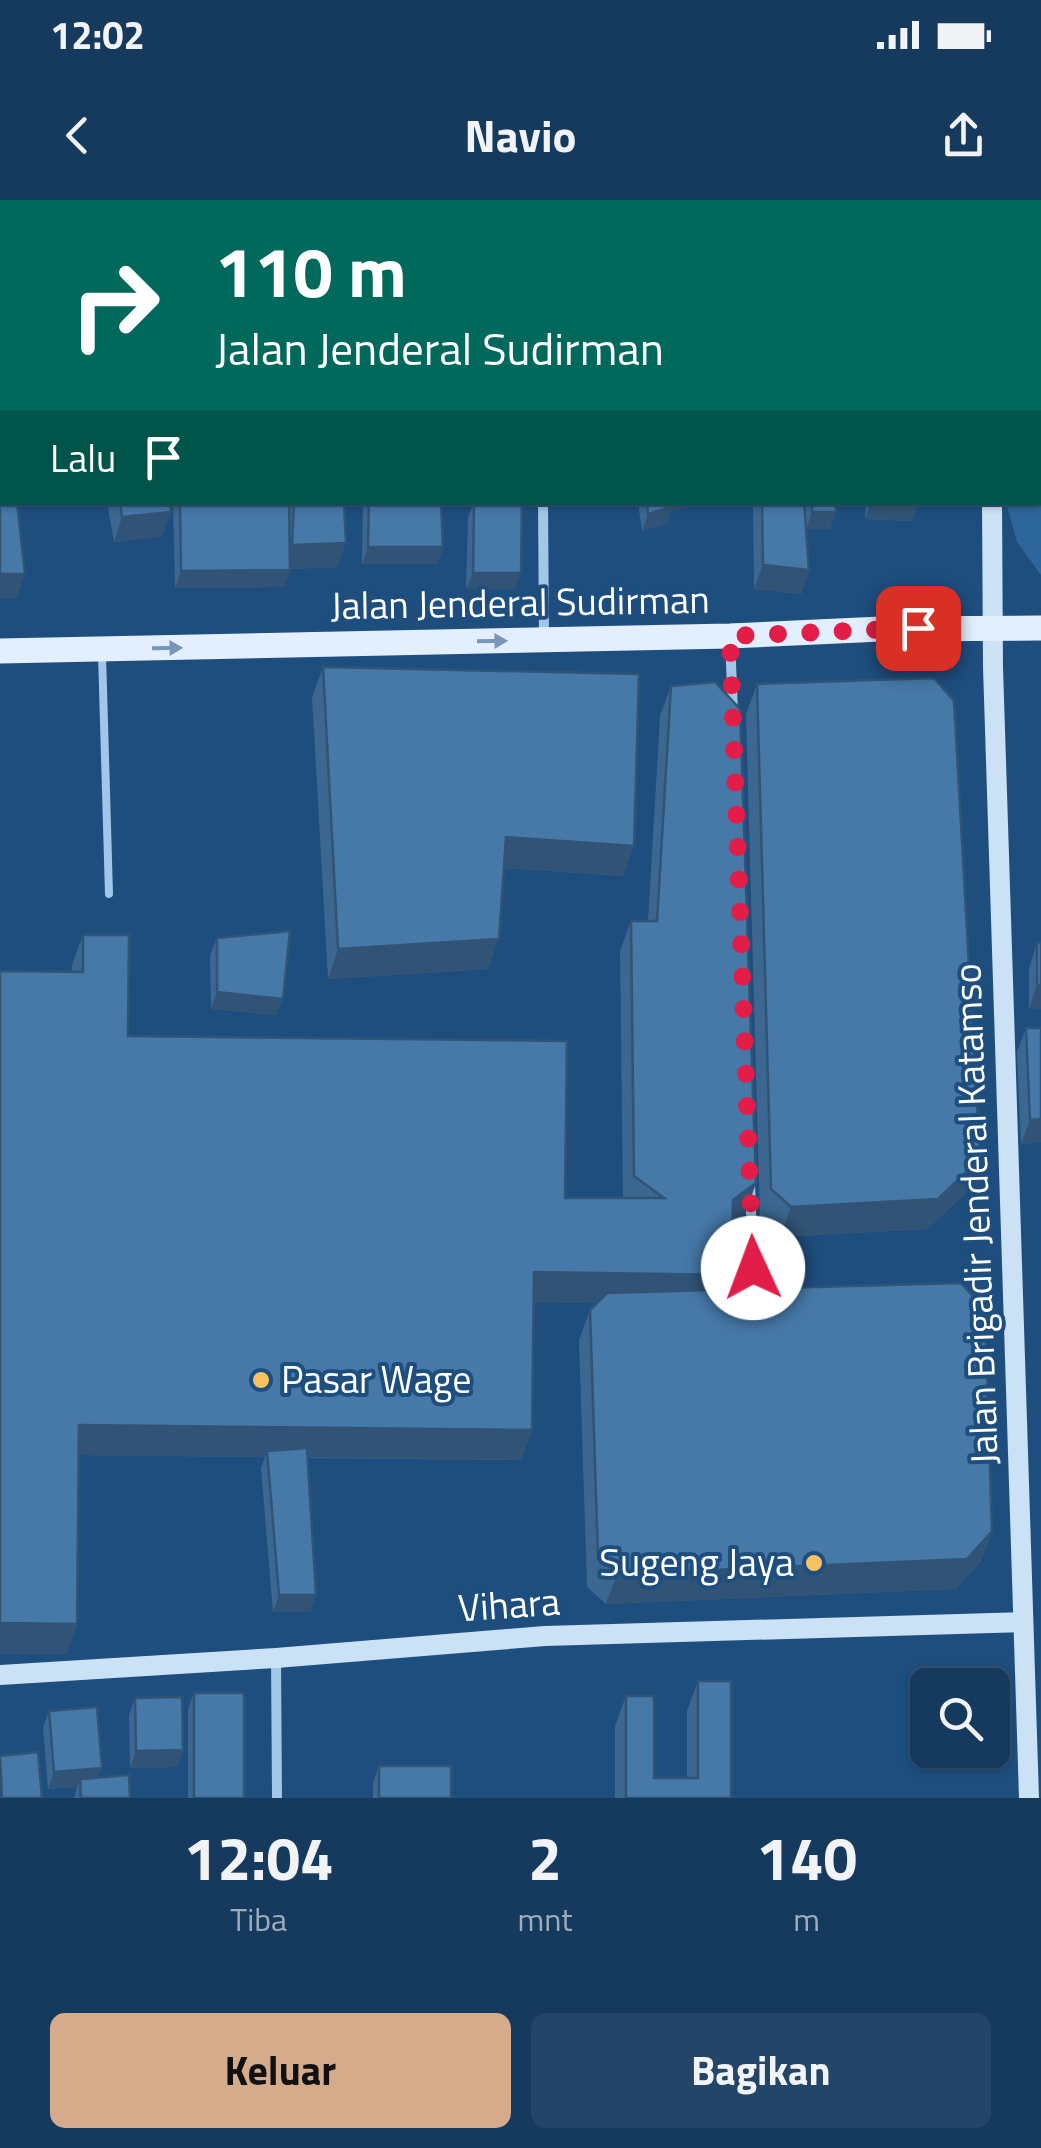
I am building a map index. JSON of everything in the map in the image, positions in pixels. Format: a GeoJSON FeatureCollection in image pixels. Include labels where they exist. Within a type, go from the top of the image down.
{"type":"FeatureCollection","features":[{"type":"Feature","properties":{"kind":"main road","name":"Jalan Jenderal Sudirman"},"geometry":{"type":"LineString","coordinates":[[0,652],[1041,628]]}},
{"type":"Feature","properties":{"kind":"street"},"geometry":{"type":"LineString","coordinates":[[544,505],[544,640]]}},
{"type":"Feature","properties":{"kind":"street","name":"Jalan Brigadir Jenderal Katamso"},"geometry":{"type":"LineString","coordinates":[[992,505],[992,627],[1032,1622],[1029,1798]]}},
{"type":"Feature","properties":{"kind":"street"},"geometry":{"type":"LineString","coordinates":[[730,636],[734,730]]}},
{"type":"Feature","properties":{"kind":"street"},"geometry":{"type":"LineString","coordinates":[[750,1168],[753,1268]]}},
{"type":"Feature","properties":{"kind":"street","name":"Vihara"},"geometry":{"type":"LineString","coordinates":[[0,1674],[276,1658],[545,1636],[1032,1622]]}},
{"type":"Feature","properties":{"kind":"street"},"geometry":{"type":"LineString","coordinates":[[276,1658],[278,1798]]}},
{"type":"Feature","properties":{"kind":"lane"},"geometry":{"type":"LineString","coordinates":[[101,650],[109,894]]}},
{"type":"Feature","properties":{"kind":"shaded area"},"geometry":{"type":"Polygon","coordinates":[[[1007,505],[1041,505],[1041,575],[1017,542],[1007,505]]]}},
{"type":"Feature","properties":{"kind":"building"},"geometry":{"type":"Polygon","coordinates":[[[0,505],[17,505],[25,574],[0,574],[0,505]]]}},
{"type":"Feature","properties":{"kind":"building"},"geometry":{"type":"Polygon","coordinates":[[[120,505],[171,505],[171,512],[122,517],[120,505]]]}},
{"type":"Feature","properties":{"kind":"building"},"geometry":{"type":"Polygon","coordinates":[[[180,505],[289,505],[290,570],[181,571],[180,505]]]}},
{"type":"Feature","properties":{"kind":"building"},"geometry":{"type":"Polygon","coordinates":[[[294,505],[344,505],[346,543],[292,545],[294,505]]]}},
{"type":"Feature","properties":{"kind":"building"},"geometry":{"type":"Polygon","coordinates":[[[369,505],[441,505],[443,547],[368,547],[369,505]]]}},
{"type":"Feature","properties":{"kind":"building"},"geometry":{"type":"Polygon","coordinates":[[[474,505],[522,505],[521,573],[473,573],[474,505]]]}},
{"type":"Feature","properties":{"kind":"building"},"geometry":{"type":"Polygon","coordinates":[[[647,505],[673,505],[673,506],[648,514],[647,505]]]}},
{"type":"Feature","properties":{"kind":"building"},"geometry":{"type":"Polygon","coordinates":[[[762,505],[804,505],[809,570],[763,565],[762,505]]]}},
{"type":"Feature","properties":{"kind":"building"},"geometry":{"type":"Polygon","coordinates":[[[812,505],[836,505],[836,512],[812,512],[812,505]]]}},
{"type":"Feature","properties":{"kind":"building"},"geometry":{"type":"Polygon","coordinates":[[[323,667],[639,674],[634,846],[506,837],[499,939],[338,949],[323,667]]]}},
{"type":"Feature","properties":{"kind":"building"},"geometry":{"type":"Polygon","coordinates":[[[934,678],[954,701],[980,1159],[938,1199],[791,1207],[771,1189],[757,684],[934,678]]]}},
{"type":"Feature","properties":{"kind":"building","name":"Pasar Wage"},"geometry":{"type":"Polygon","coordinates":[[[715,682],[740,709],[756,1183],[733,1200],[732,1275],[534,1272],[532,1430],[79,1425],[77,1624],[0,1623],[0,971],[83,972],[83,935],[129,935],[128,1036],[567,1041],[565,1198],[664,1198],[634,1176],[631,921],[657,921],[671,686],[715,682]]]}},
{"type":"Feature","properties":{"kind":"building"},"geometry":{"type":"Polygon","coordinates":[[[290,931],[283,999],[217,992],[217,938],[290,931]]]}},
{"type":"Feature","properties":{"kind":"building"},"geometry":{"type":"Polygon","coordinates":[[[1037,943],[1041,943],[1041,985],[1037,985],[1037,943]]]}},
{"type":"Feature","properties":{"kind":"building"},"geometry":{"type":"Polygon","coordinates":[[[1026,1028],[1041,1028],[1041,1119],[1030,1120],[1026,1028]]]}},
{"type":"Feature","properties":{"kind":"building"},"geometry":{"type":"Polygon","coordinates":[[[961,1283],[985,1310],[992,1531],[967,1559],[617,1574],[598,1557],[590,1310],[607,1293],[961,1283]]]}},
{"type":"Feature","properties":{"kind":"building"},"geometry":{"type":"Polygon","coordinates":[[[307,1448],[316,1595],[279,1595],[267,1451],[307,1448]]]}},
{"type":"Feature","properties":{"kind":"building"},"geometry":{"type":"Polygon","coordinates":[[[698,1681],[731,1681],[731,1798],[626,1798],[626,1696],[654,1696],[654,1778],[698,1778],[698,1681]]]}},
{"type":"Feature","properties":{"kind":"building"},"geometry":{"type":"Polygon","coordinates":[[[194,1693],[244,1693],[244,1798],[194,1798],[194,1693]]]}},
{"type":"Feature","properties":{"kind":"building"},"geometry":{"type":"Polygon","coordinates":[[[182,1697],[183,1750],[136,1751],[135,1698],[182,1697]]]}},
{"type":"Feature","properties":{"kind":"building"},"geometry":{"type":"Polygon","coordinates":[[[97,1707],[102,1768],[54,1772],[49,1711],[97,1707]]]}},
{"type":"Feature","properties":{"kind":"building"},"geometry":{"type":"Polygon","coordinates":[[[38,1752],[42,1798],[2,1798],[0,1756],[38,1752]]]}},
{"type":"Feature","properties":{"kind":"building"},"geometry":{"type":"Polygon","coordinates":[[[379,1766],[451,1766],[451,1798],[379,1798],[379,1766]]]}},
{"type":"Feature","properties":{"kind":"building"},"geometry":{"type":"Polygon","coordinates":[[[129,1775],[130,1798],[81,1798],[80,1779],[129,1775]]]}},
{"type":"Feature","properties":{"kind":"place","name":"Pasar Wage"},"geometry":{"type":"Point","coordinates":[261,1380]}},
{"type":"Feature","properties":{"kind":"place","name":"Sugeng Jaya"},"geometry":{"type":"Point","coordinates":[814,1563]}},
{"type":"Feature","properties":{"kind":"route"},"geometry":{"type":"LineString","coordinates":[[753,1268],[730,636],[918,628]]}}]}
